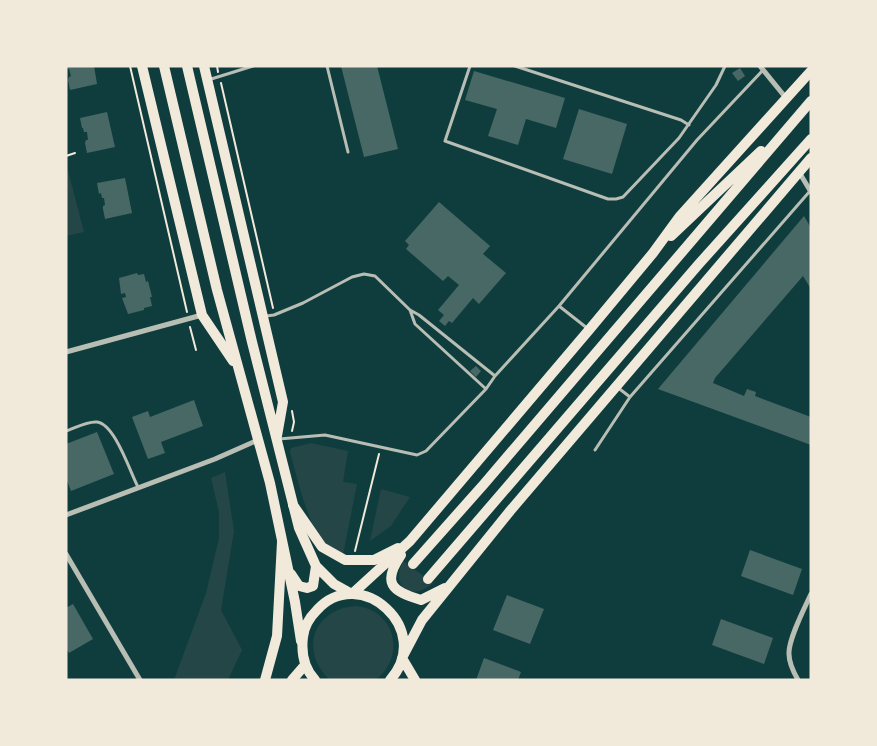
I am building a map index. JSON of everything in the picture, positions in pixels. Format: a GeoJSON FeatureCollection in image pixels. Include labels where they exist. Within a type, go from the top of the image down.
{"type":"FeatureCollection","features":[{"type":"Feature","properties":{"kind":"main road"},"geometry":{"type":"LineString","coordinates":[[142,66],[202,315],[238,368]]}},
{"type":"Feature","properties":{"kind":"main road"},"geometry":{"type":"LineString","coordinates":[[164,66],[216,290],[270,483],[305,665],[315,680]]}},
{"type":"Feature","properties":{"kind":"main road"},"geometry":{"type":"LineString","coordinates":[[187,66],[298,528],[316,566],[334,584],[352,594]]}},
{"type":"Feature","properties":{"kind":"main road"},"geometry":{"type":"LineString","coordinates":[[204,66],[283,402],[276,440]]}},
{"type":"Feature","properties":{"kind":"main road"},"geometry":{"type":"LineString","coordinates":[[448,586],[421,600],[403,594],[396,588],[390,575],[392,568],[410,542],[653,254],[680,216],[811,71]]}},
{"type":"Feature","properties":{"kind":"main road"},"geometry":{"type":"LineString","coordinates":[[412,564],[490,477],[811,101]]}},
{"type":"Feature","properties":{"kind":"main road"},"geometry":{"type":"LineString","coordinates":[[653,254],[798,116]]}},
{"type":"Feature","properties":{"kind":"main road"},"geometry":{"type":"LineString","coordinates":[[428,580],[698,265],[811,140]]}},
{"type":"Feature","properties":{"kind":"main road"},"geometry":{"type":"LineString","coordinates":[[390,680],[396,673],[422,620],[448,586],[712,272],[811,158]]}},
{"type":"Feature","properties":{"kind":"main road"},"geometry":{"type":"LineString","coordinates":[[712,272],[792,162]]}},
{"type":"Feature","properties":{"kind":"main road"},"geometry":{"type":"LineString","coordinates":[[293,505],[322,547],[344,560],[374,560],[410,542]]}},
{"type":"Feature","properties":{"kind":"main road"},"geometry":{"type":"LineString","coordinates":[[265,680],[277,636],[282,542]]}},
{"type":"Feature","properties":{"kind":"main road"},"geometry":{"type":"LineString","coordinates":[[352,594],[410,542]]}},
{"type":"Feature","properties":{"kind":"main road"},"geometry":{"type":"LineString","coordinates":[[288,569],[299,586],[307,588],[313,586],[316,566]]}},
{"type":"Feature","properties":{"kind":"main road"},"geometry":{"type":"LineString","coordinates":[[302,645],[303,632],[310,617],[321,605],[336,597],[352,594],[367,596],[381,603],[393,614],[400,627],[404,642],[402,658],[415,680]]}},
{"type":"Feature","properties":{"kind":"main road"},"geometry":{"type":"LineString","coordinates":[[292,680],[305,665]]}},
{"type":"Feature","properties":{"kind":"street"},"geometry":{"type":"LineString","coordinates":[[762,68],[786,98]]}},
{"type":"Feature","properties":{"kind":"street"},"geometry":{"type":"LineString","coordinates":[[800,172],[810,191]]}},
{"type":"Feature","properties":{"kind":"street"},"geometry":{"type":"LineString","coordinates":[[66,352],[202,315]]}},
{"type":"Feature","properties":{"kind":"street"},"geometry":{"type":"LineString","coordinates":[[66,515],[215,459],[258,440]]}},
{"type":"Feature","properties":{"kind":"street"},"geometry":{"type":"LineString","coordinates":[[66,554],[140,680]]}},
{"type":"Feature","properties":{"kind":"street"},"geometry":{"type":"LineString","coordinates":[[798,680],[788,653],[796,626],[811,594]]}},
{"type":"Feature","properties":{"kind":"lane"},"geometry":{"type":"LineString","coordinates":[[208,80],[253,66]]}},
{"type":"Feature","properties":{"kind":"lane"},"geometry":{"type":"LineString","coordinates":[[327,66],[348,152]]}},
{"type":"Feature","properties":{"kind":"lane"},"geometry":{"type":"LineString","coordinates":[[470,66],[445,140],[608,199],[623,197],[680,138],[716,85],[724,66]]}},
{"type":"Feature","properties":{"kind":"lane"},"geometry":{"type":"LineString","coordinates":[[515,66],[681,120],[689,125]]}},
{"type":"Feature","properties":{"kind":"lane"},"geometry":{"type":"LineString","coordinates":[[276,440],[325,435],[417,455],[426,451],[486,389],[495,376],[559,306],[697,140],[762,68]]}},
{"type":"Feature","properties":{"kind":"lane"},"geometry":{"type":"LineString","coordinates":[[596,450],[630,398],[810,191]]}},
{"type":"Feature","properties":{"kind":"lane"},"geometry":{"type":"LineString","coordinates":[[263,317],[303,304],[352,276],[364,274],[375,276],[410,310],[419,315],[495,376]]}},
{"type":"Feature","properties":{"kind":"lane"},"geometry":{"type":"LineString","coordinates":[[559,306],[589,330]]}},
{"type":"Feature","properties":{"kind":"lane"},"geometry":{"type":"LineString","coordinates":[[410,310],[414,324],[486,389]]}},
{"type":"Feature","properties":{"kind":"lane"},"geometry":{"type":"LineString","coordinates":[[616,386],[630,398]]}},
{"type":"Feature","properties":{"kind":"lane"},"geometry":{"type":"LineString","coordinates":[[66,431],[84,424],[97,422],[108,427],[138,488]]}},
{"type":"Feature","properties":{"kind":"path"},"geometry":{"type":"LineString","coordinates":[[130,66],[196,350]]}},
{"type":"Feature","properties":{"kind":"path"},"geometry":{"type":"LineString","coordinates":[[66,156],[75,153]]}},
{"type":"Feature","properties":{"kind":"path"},"geometry":{"type":"LineString","coordinates":[[352,560],[381,447]]}},
{"type":"Feature","properties":{"kind":"shaded area"},"geometry":{"type":"Polygon","coordinates":[[[66,163],[84,232],[66,236],[66,163]]]}},
{"type":"Feature","properties":{"kind":"shaded area"},"geometry":{"type":"Polygon","coordinates":[[[311,443],[348,451],[343,482],[357,484],[343,555],[326,546],[320,539],[314,529],[300,488],[290,452],[291,448],[311,443]]]}},
{"type":"Feature","properties":{"kind":"shaded area"},"geometry":{"type":"Polygon","coordinates":[[[225,472],[234,531],[221,610],[242,650],[228,680],[174,680],[206,593],[219,538],[219,512],[211,478],[225,472]]]}},
{"type":"Feature","properties":{"kind":"shaded area"},"geometry":{"type":"Polygon","coordinates":[[[381,489],[410,497],[391,526],[370,541],[381,489]]]}},
{"type":"Feature","properties":{"kind":"shaded area"},"geometry":{"type":"Polygon","coordinates":[[[403,561],[433,583],[425,589],[417,591],[410,591],[404,588],[399,577],[403,561]]]}},
{"type":"Feature","properties":{"kind":"shaded area"},"geometry":{"type":"Polygon","coordinates":[[[357,606],[374,611],[388,625],[393,642],[391,659],[382,674],[375,680],[330,680],[320,668],[315,656],[313,644],[315,632],[321,622],[330,614],[357,606]]]}},
{"type":"Feature","properties":{"kind":"building"},"geometry":{"type":"Polygon","coordinates":[[[67,66],[94,66],[97,84],[70,90],[68,80],[71,76],[67,66]]]}},
{"type":"Feature","properties":{"kind":"building"},"geometry":{"type":"Polygon","coordinates":[[[341,66],[377,66],[398,149],[364,157],[341,66]]]}},
{"type":"Feature","properties":{"kind":"building"},"geometry":{"type":"Polygon","coordinates":[[[740,68],[745,76],[738,81],[732,73],[740,68]]]}},
{"type":"Feature","properties":{"kind":"building"},"geometry":{"type":"Polygon","coordinates":[[[474,71],[565,98],[556,128],[526,119],[518,145],[488,136],[497,109],[465,100],[474,71]]]}},
{"type":"Feature","properties":{"kind":"building"},"geometry":{"type":"Polygon","coordinates":[[[579,109],[627,124],[612,174],[563,159],[579,109]]]}},
{"type":"Feature","properties":{"kind":"building"},"geometry":{"type":"Polygon","coordinates":[[[107,112],[115,147],[87,153],[85,143],[88,140],[87,132],[84,132],[82,128],[80,118],[107,112]]]}},
{"type":"Feature","properties":{"kind":"building"},"geometry":{"type":"Polygon","coordinates":[[[125,178],[132,213],[105,219],[103,209],[105,205],[104,198],[102,198],[101,193],[99,194],[97,183],[125,178]]]}},
{"type":"Feature","properties":{"kind":"building"},"geometry":{"type":"Polygon","coordinates":[[[439,202],[490,246],[483,254],[506,273],[479,304],[473,298],[452,323],[449,321],[445,326],[439,321],[444,315],[438,310],[459,285],[448,276],[443,281],[406,249],[409,245],[405,241],[439,202]]]}},
{"type":"Feature","properties":{"kind":"building"},"geometry":{"type":"Polygon","coordinates":[[[804,216],[811,228],[811,289],[803,276],[715,378],[713,383],[744,396],[747,389],[756,392],[755,396],[811,417],[811,445],[658,389],[804,216]]]}},
{"type":"Feature","properties":{"kind":"building"},"geometry":{"type":"Polygon","coordinates":[[[137,273],[138,275],[144,274],[146,282],[148,281],[152,306],[128,314],[122,298],[126,297],[125,293],[121,294],[119,278],[137,273]]]}},
{"type":"Feature","properties":{"kind":"building"},"geometry":{"type":"Polygon","coordinates":[[[476,366],[481,371],[476,377],[470,371],[476,366]]]}},
{"type":"Feature","properties":{"kind":"building"},"geometry":{"type":"Polygon","coordinates":[[[194,400],[203,426],[161,442],[165,453],[148,459],[132,417],[148,411],[150,417],[194,400]]]}},
{"type":"Feature","properties":{"kind":"building"},"geometry":{"type":"Polygon","coordinates":[[[97,432],[114,474],[71,491],[66,478],[66,444],[97,432]]]}},
{"type":"Feature","properties":{"kind":"building"},"geometry":{"type":"Polygon","coordinates":[[[750,550],[802,569],[793,595],[741,576],[750,550]]]}},
{"type":"Feature","properties":{"kind":"building"},"geometry":{"type":"Polygon","coordinates":[[[507,595],[544,609],[530,644],[493,630],[507,595]]]}},
{"type":"Feature","properties":{"kind":"building"},"geometry":{"type":"Polygon","coordinates":[[[73,604],[93,639],[69,653],[66,648],[66,608],[73,604]]]}},
{"type":"Feature","properties":{"kind":"building"},"geometry":{"type":"Polygon","coordinates":[[[721,619],[773,638],[764,664],[712,645],[721,619]]]}},
{"type":"Feature","properties":{"kind":"building"},"geometry":{"type":"Polygon","coordinates":[[[484,658],[521,672],[518,680],[476,680],[484,658]]]}}]}
